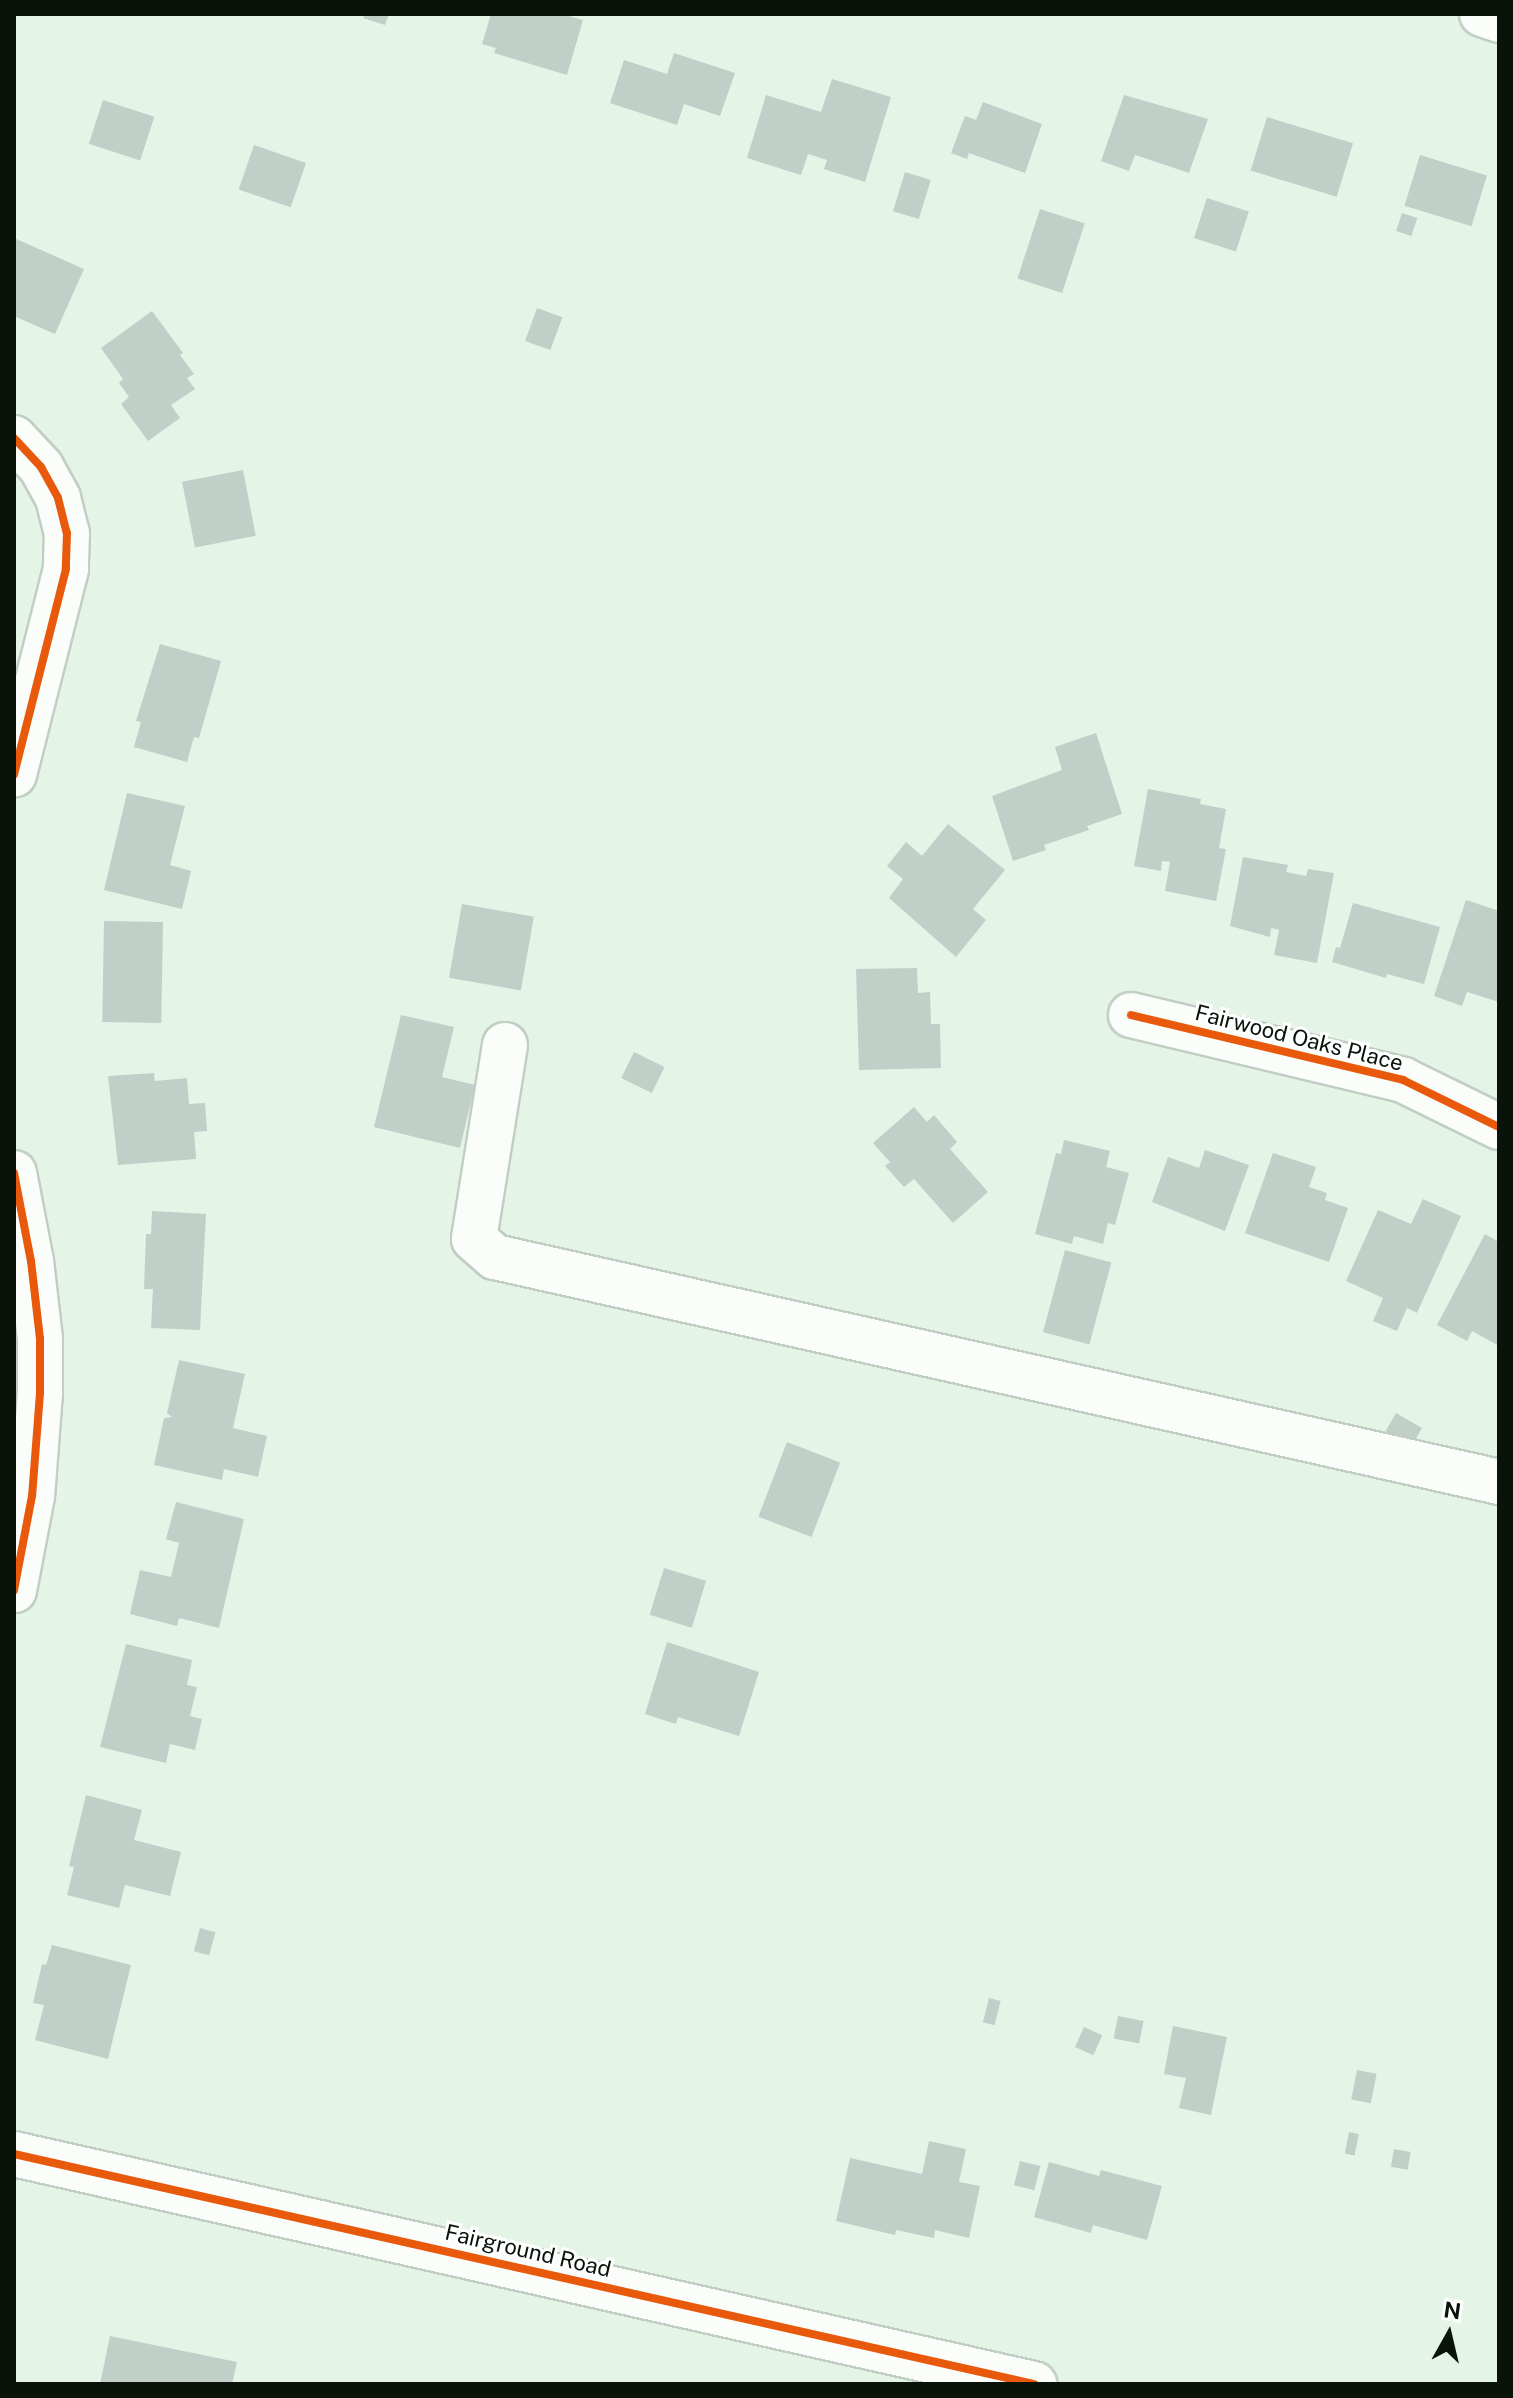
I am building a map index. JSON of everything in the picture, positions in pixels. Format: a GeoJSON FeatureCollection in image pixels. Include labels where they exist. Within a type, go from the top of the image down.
{"type":"FeatureCollection","features":[{"type":"Feature","properties":{"kind":"street"},"geometry":{"type":"LineString","coordinates":[[1482,14],[1499,20]]}},
{"type":"Feature","properties":{"kind":"street"},"geometry":{"type":"LineString","coordinates":[[14,438],[47,477],[58,498],[67,533],[66,569],[14,775]]}},
{"type":"Feature","properties":{"kind":"street","name":"Fairwood Oaks Place"},"geometry":{"type":"LineString","coordinates":[[1131,1015],[1403,1080],[1499,1127]]}},
{"type":"Feature","properties":{"kind":"street"},"geometry":{"type":"LineString","coordinates":[[505,1045],[474,1239],[495,1257],[1499,1482]]}},
{"type":"Feature","properties":{"kind":"street"},"geometry":{"type":"LineString","coordinates":[[14,1173],[31,1261],[40,1339],[40,1393],[32,1496],[14,1590]]}},
{"type":"Feature","properties":{"kind":"street","name":"Fairground Road"},"geometry":{"type":"LineString","coordinates":[[14,2154],[1034,2384]]}},
{"type":"Feature","properties":{"kind":"building"},"geometry":{"type":"Polygon","coordinates":[[[365,14],[389,14],[385,25],[363,18],[365,14]]]}},
{"type":"Feature","properties":{"kind":"building"},"geometry":{"type":"Polygon","coordinates":[[[491,14],[562,14],[583,20],[567,75],[494,53],[496,48],[482,44],[491,14]]]}},
{"type":"Feature","properties":{"kind":"building"},"geometry":{"type":"Polygon","coordinates":[[[674,53],[735,73],[720,116],[684,104],[677,125],[610,103],[624,60],[667,74],[674,53]]]}},
{"type":"Feature","properties":{"kind":"building"},"geometry":{"type":"Polygon","coordinates":[[[832,79],[891,97],[865,182],[824,169],[827,160],[808,154],[801,175],[747,158],[766,95],[821,112],[832,79]]]}},
{"type":"Feature","properties":{"kind":"building"},"geometry":{"type":"Polygon","coordinates":[[[1124,95],[1208,119],[1189,173],[1135,155],[1129,171],[1101,161],[1124,95]]]}},
{"type":"Feature","properties":{"kind":"building"},"geometry":{"type":"Polygon","coordinates":[[[103,100],[154,117],[140,160],[89,144],[103,100]]]}},
{"type":"Feature","properties":{"kind":"building"},"geometry":{"type":"Polygon","coordinates":[[[983,102],[1042,124],[1025,173],[969,153],[967,159],[951,153],[965,116],[976,120],[983,102]]]}},
{"type":"Feature","properties":{"kind":"building"},"geometry":{"type":"Polygon","coordinates":[[[1267,117],[1353,143],[1337,197],[1251,171],[1267,117]]]}},
{"type":"Feature","properties":{"kind":"building"},"geometry":{"type":"Polygon","coordinates":[[[254,145],[306,163],[291,207],[239,189],[254,145]]]}},
{"type":"Feature","properties":{"kind":"building"},"geometry":{"type":"Polygon","coordinates":[[[1420,155],[1487,175],[1471,226],[1405,206],[1420,155]]]}},
{"type":"Feature","properties":{"kind":"building"},"geometry":{"type":"Polygon","coordinates":[[[905,172],[931,180],[919,219],[893,211],[905,172]]]}},
{"type":"Feature","properties":{"kind":"building"},"geometry":{"type":"Polygon","coordinates":[[[1207,198],[1249,212],[1236,252],[1194,238],[1207,198]]]}},
{"type":"Feature","properties":{"kind":"building"},"geometry":{"type":"Polygon","coordinates":[[[1040,209],[1085,224],[1062,293],[1017,278],[1040,209]]]}},
{"type":"Feature","properties":{"kind":"building"},"geometry":{"type":"Polygon","coordinates":[[[1402,213],[1417,218],[1411,236],[1396,231],[1402,213]]]}},
{"type":"Feature","properties":{"kind":"building"},"geometry":{"type":"Polygon","coordinates":[[[14,238],[84,269],[55,334],[14,316],[14,238]]]}},
{"type":"Feature","properties":{"kind":"building"},"geometry":{"type":"Polygon","coordinates":[[[537,308],[562,317],[550,350],[525,341],[537,308]]]}},
{"type":"Feature","properties":{"kind":"building"},"geometry":{"type":"Polygon","coordinates":[[[152,311],[183,353],[180,355],[194,374],[187,378],[195,389],[171,405],[180,418],[148,441],[121,404],[129,397],[119,383],[123,379],[101,348],[152,311]]]}},
{"type":"Feature","properties":{"kind":"building"},"geometry":{"type":"Polygon","coordinates":[[[243,470],[256,536],[195,548],[182,482],[243,470]]]}},
{"type":"Feature","properties":{"kind":"building"},"geometry":{"type":"Polygon","coordinates":[[[160,644],[221,661],[199,738],[194,737],[187,762],[134,747],[141,722],[136,721],[160,644]]]}},
{"type":"Feature","properties":{"kind":"building"},"geometry":{"type":"Polygon","coordinates":[[[1096,733],[1122,814],[1087,826],[1089,830],[1044,845],[1046,850],[1013,861],[992,796],[1062,770],[1055,747],[1096,733]]]}},
{"type":"Feature","properties":{"kind":"building"},"geometry":{"type":"Polygon","coordinates":[[[1148,789],[1201,799],[1200,804],[1226,809],[1219,848],[1226,849],[1216,901],[1165,891],[1170,862],[1162,861],[1161,871],[1134,866],[1148,789]]]}},
{"type":"Feature","properties":{"kind":"building"},"geometry":{"type":"Polygon","coordinates":[[[127,793],[185,806],[170,865],[191,871],[182,909],[104,890],[127,793]]]}},
{"type":"Feature","properties":{"kind":"building"},"geometry":{"type":"Polygon","coordinates":[[[948,824],[1005,870],[973,909],[986,920],[956,957],[889,898],[903,879],[887,866],[906,842],[922,856],[948,824]]]}},
{"type":"Feature","properties":{"kind":"building"},"geometry":{"type":"Polygon","coordinates":[[[1243,857],[1288,865],[1286,872],[1306,876],[1308,869],[1334,873],[1317,963],[1274,955],[1279,930],[1271,928],[1270,937],[1230,926],[1243,857]]]}},
{"type":"Feature","properties":{"kind":"building"},"geometry":{"type":"Polygon","coordinates":[[[1466,900],[1499,911],[1499,1002],[1467,992],[1462,1006],[1434,996],[1466,900]]]}},
{"type":"Feature","properties":{"kind":"building"},"geometry":{"type":"Polygon","coordinates":[[[1353,903],[1440,927],[1424,984],[1387,974],[1386,978],[1332,962],[1336,947],[1340,948],[1353,903]]]}},
{"type":"Feature","properties":{"kind":"building"},"geometry":{"type":"Polygon","coordinates":[[[462,904],[534,917],[521,991],[449,978],[462,904]]]}},
{"type":"Feature","properties":{"kind":"building"},"geometry":{"type":"Polygon","coordinates":[[[104,921],[163,922],[161,1023],[102,1022],[104,921]]]}},
{"type":"Feature","properties":{"kind":"building"},"geometry":{"type":"Polygon","coordinates":[[[917,968],[918,993],[930,992],[931,1024],[940,1024],[941,1068],[859,1070],[856,969],[917,968]]]}},
{"type":"Feature","properties":{"kind":"building"},"geometry":{"type":"Polygon","coordinates":[[[401,1015],[454,1027],[442,1077],[475,1085],[460,1148],[374,1127],[401,1015]]]}},
{"type":"Feature","properties":{"kind":"building"},"geometry":{"type":"Polygon","coordinates":[[[634,1052],[665,1067],[652,1093],[621,1078],[634,1052]]]}},
{"type":"Feature","properties":{"kind":"building"},"geometry":{"type":"Polygon","coordinates":[[[154,1073],[155,1081],[187,1078],[189,1104],[205,1103],[207,1131],[194,1132],[196,1159],[118,1165],[108,1076],[154,1073]]]}},
{"type":"Feature","properties":{"kind":"building"},"geometry":{"type":"Polygon","coordinates":[[[914,1107],[927,1122],[934,1115],[957,1142],[950,1149],[988,1192],[953,1223],[914,1179],[904,1187],[885,1166],[890,1162],[873,1143],[914,1107]]]}},
{"type":"Feature","properties":{"kind":"building"},"geometry":{"type":"Polygon","coordinates":[[[1064,1140],[1110,1151],[1106,1167],[1129,1173],[1115,1225],[1108,1223],[1103,1244],[1074,1236],[1072,1244],[1035,1234],[1056,1153],[1061,1154],[1064,1140]]]}},
{"type":"Feature","properties":{"kind":"building"},"geometry":{"type":"Polygon","coordinates":[[[1205,1150],[1249,1165],[1225,1231],[1152,1202],[1168,1157],[1199,1168],[1205,1150]]]}},
{"type":"Feature","properties":{"kind":"building"},"geometry":{"type":"Polygon","coordinates":[[[1273,1153],[1316,1167],[1309,1187],[1327,1193],[1325,1200],[1348,1208],[1329,1262],[1245,1233],[1273,1153]]]}},
{"type":"Feature","properties":{"kind":"building"},"geometry":{"type":"Polygon","coordinates":[[[1423,1199],[1461,1216],[1417,1313],[1407,1308],[1397,1331],[1373,1321],[1383,1298],[1346,1281],[1378,1210],[1411,1224],[1423,1199]]]}},
{"type":"Feature","properties":{"kind":"building"},"geometry":{"type":"Polygon","coordinates":[[[152,1211],[206,1214],[200,1330],[151,1328],[153,1289],[144,1289],[146,1234],[151,1234],[152,1211]]]}},
{"type":"Feature","properties":{"kind":"building"},"geometry":{"type":"Polygon","coordinates":[[[1485,1234],[1499,1242],[1499,1346],[1472,1331],[1467,1341],[1437,1325],[1485,1234]]]}},
{"type":"Feature","properties":{"kind":"building"},"geometry":{"type":"Polygon","coordinates":[[[1065,1250],[1111,1262],[1089,1345],[1043,1332],[1065,1250]]]}},
{"type":"Feature","properties":{"kind":"building"},"geometry":{"type":"Polygon","coordinates":[[[179,1360],[245,1374],[233,1428],[267,1436],[258,1477],[224,1469],[222,1480],[154,1465],[164,1418],[172,1417],[167,1413],[179,1360]]]}},
{"type":"Feature","properties":{"kind":"building"},"geometry":{"type":"Polygon","coordinates":[[[1396,1413],[1422,1428],[1411,1446],[1386,1431],[1396,1413]]]}},
{"type":"Feature","properties":{"kind":"building"},"geometry":{"type":"Polygon","coordinates":[[[787,1442],[840,1462],[812,1537],[758,1517],[787,1442]]]}},
{"type":"Feature","properties":{"kind":"building"},"geometry":{"type":"Polygon","coordinates":[[[176,1502],[244,1519],[219,1628],[179,1618],[177,1626],[130,1614],[140,1570],[171,1577],[179,1543],[166,1539],[176,1502]]]}},
{"type":"Feature","properties":{"kind":"building"},"geometry":{"type":"Polygon","coordinates":[[[664,1568],[706,1581],[692,1628],[650,1615],[664,1568]]]}},
{"type":"Feature","properties":{"kind":"building"},"geometry":{"type":"Polygon","coordinates":[[[667,1642],[759,1672],[739,1736],[678,1717],[676,1724],[645,1714],[667,1642]]]}},
{"type":"Feature","properties":{"kind":"building"},"geometry":{"type":"Polygon","coordinates":[[[126,1644],[192,1660],[187,1685],[197,1687],[190,1716],[202,1719],[195,1750],[170,1744],[166,1763],[100,1747],[126,1644]]]}},
{"type":"Feature","properties":{"kind":"building"},"geometry":{"type":"Polygon","coordinates":[[[86,1795],[142,1810],[134,1840],[181,1852],[170,1896],[125,1885],[119,1908],[67,1895],[74,1867],[69,1866],[86,1795]]]}},
{"type":"Feature","properties":{"kind":"building"},"geometry":{"type":"Polygon","coordinates":[[[200,1928],[215,1932],[209,1955],[194,1951],[200,1928]]]}},
{"type":"Feature","properties":{"kind":"building"},"geometry":{"type":"Polygon","coordinates":[[[52,1945],[131,1965],[108,2059],[35,2040],[44,2005],[33,2003],[42,1964],[46,1965],[52,1945]]]}},
{"type":"Feature","properties":{"kind":"building"},"geometry":{"type":"Polygon","coordinates":[[[989,1998],[1001,2001],[995,2025],[983,2022],[989,1998]]]}},
{"type":"Feature","properties":{"kind":"building"},"geometry":{"type":"Polygon","coordinates":[[[1118,2016],[1144,2021],[1139,2044],[1114,2039],[1118,2016]]]}},
{"type":"Feature","properties":{"kind":"building"},"geometry":{"type":"Polygon","coordinates":[[[1173,2026],[1227,2037],[1211,2115],[1179,2108],[1186,2078],[1164,2074],[1173,2026]]]}},
{"type":"Feature","properties":{"kind":"building"},"geometry":{"type":"Polygon","coordinates":[[[1084,2027],[1102,2035],[1093,2055],[1075,2047],[1084,2027]]]}},
{"type":"Feature","properties":{"kind":"building"},"geometry":{"type":"Polygon","coordinates":[[[1357,2070],[1377,2074],[1371,2103],[1351,2099],[1357,2070]]]}},
{"type":"Feature","properties":{"kind":"building"},"geometry":{"type":"Polygon","coordinates":[[[1349,2132],[1359,2134],[1355,2156],[1345,2154],[1349,2132]]]}},
{"type":"Feature","properties":{"kind":"building"},"geometry":{"type":"Polygon","coordinates":[[[929,2141],[966,2149],[959,2182],[980,2186],[969,2238],[935,2230],[934,2238],[896,2230],[895,2235],[836,2221],[850,2158],[922,2174],[929,2141]]]}},
{"type":"Feature","properties":{"kind":"building"},"geometry":{"type":"Polygon","coordinates":[[[1394,2149],[1411,2152],[1408,2170],[1391,2167],[1394,2149]]]}},
{"type":"Feature","properties":{"kind":"building"},"geometry":{"type":"Polygon","coordinates":[[[1020,2161],[1040,2166],[1034,2190],[1014,2185],[1020,2161]]]}},
{"type":"Feature","properties":{"kind":"building"},"geometry":{"type":"Polygon","coordinates":[[[1049,2162],[1099,2176],[1101,2170],[1162,2186],[1147,2240],[1093,2225],[1091,2233],[1034,2217],[1049,2162]]]}},
{"type":"Feature","properties":{"kind":"building"},"geometry":{"type":"Polygon","coordinates":[[[110,2336],[237,2362],[232,2384],[100,2384],[110,2336]]]}},
{"type":"Feature","properties":{"kind":"cycle path"},"geometry":{"type":"LineString","coordinates":[[14,438],[41,467],[58,498],[67,533],[66,569],[14,775]]}},
{"type":"Feature","properties":{"kind":"cycle path"},"geometry":{"type":"LineString","coordinates":[[1131,1015],[1403,1080],[1499,1127]]}},
{"type":"Feature","properties":{"kind":"cycle path"},"geometry":{"type":"LineString","coordinates":[[14,1173],[31,1261],[40,1339],[40,1393],[32,1496],[14,1590]]}},
{"type":"Feature","properties":{"kind":"cycle path"},"geometry":{"type":"LineString","coordinates":[[14,2154],[1034,2384]]}}]}
